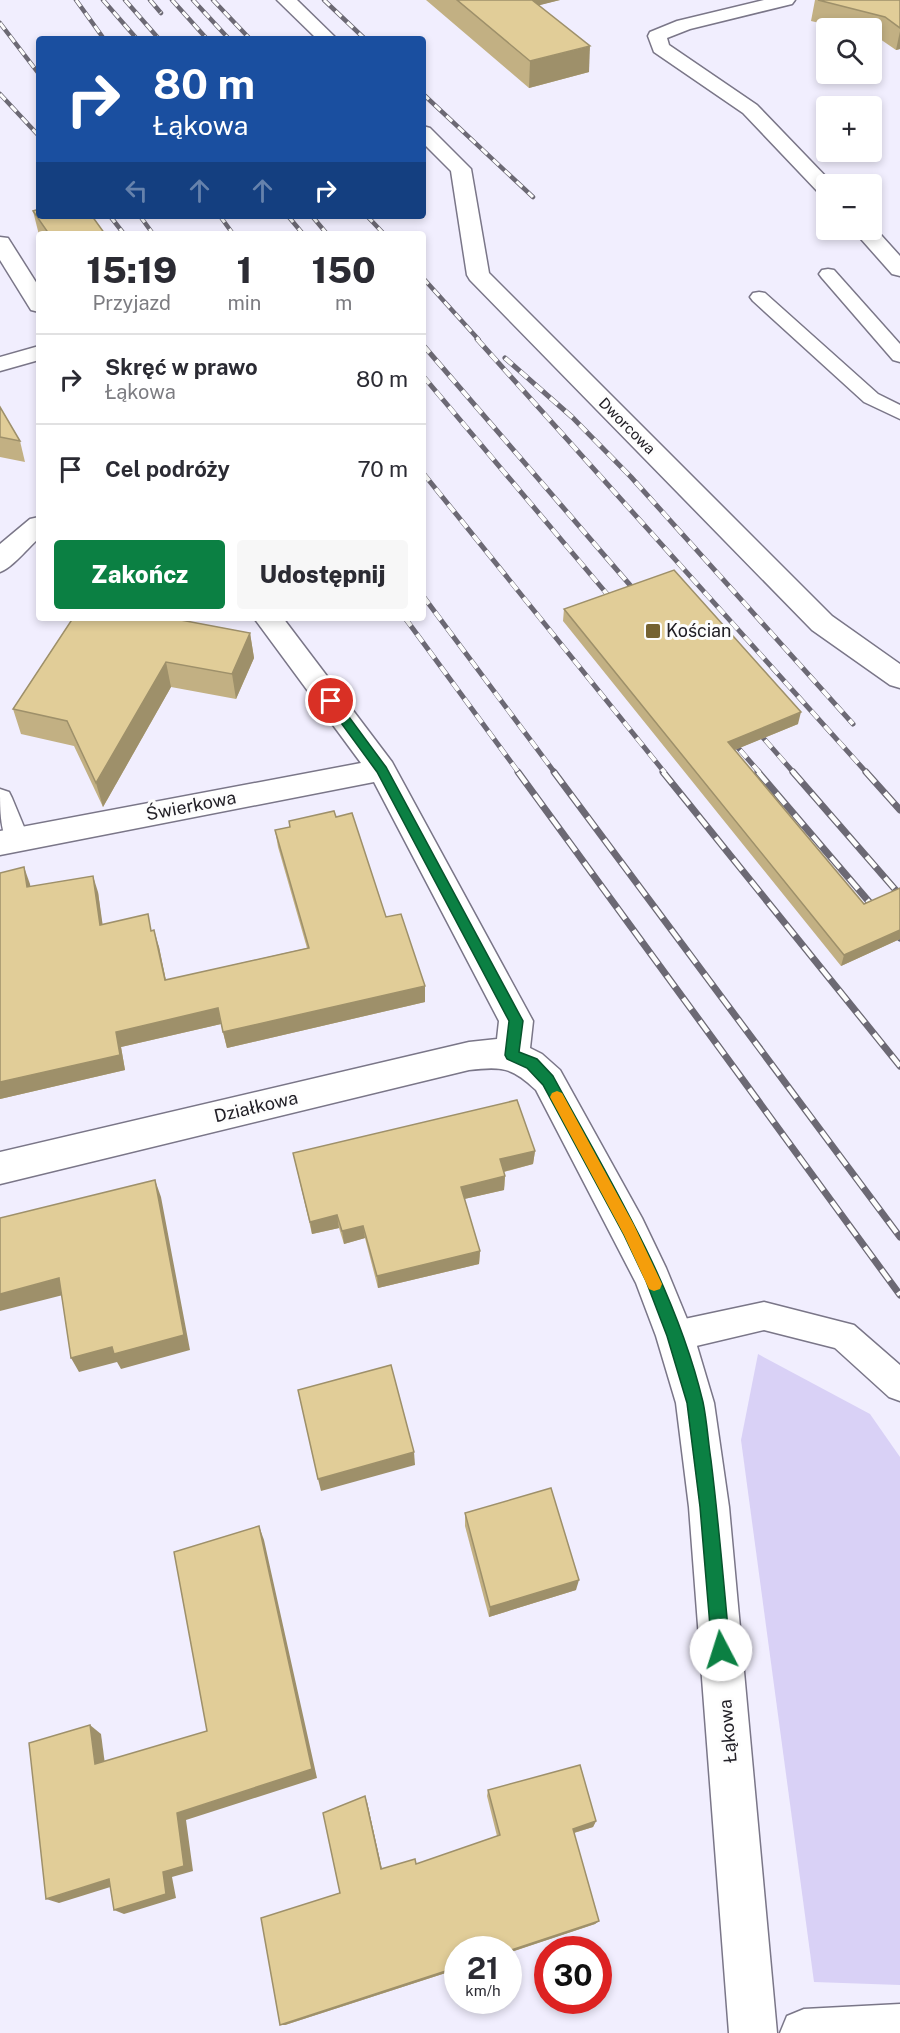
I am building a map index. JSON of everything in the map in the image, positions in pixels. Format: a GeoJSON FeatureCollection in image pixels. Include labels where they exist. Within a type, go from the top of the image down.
{"type":"FeatureCollection","features":[{"type":"Feature","properties":{"kind":"street"},"geometry":{"type":"LineString","coordinates":[[286,0],[325,36]]}},
{"type":"Feature","properties":{"kind":"street"},"geometry":{"type":"LineString","coordinates":[[786,0],[684,25],[657,36],[661,48],[750,109],[816,178]]}},
{"type":"Feature","properties":{"kind":"street","name":"Dworcowa"},"geometry":{"type":"LineString","coordinates":[[426,135],[461,169],[478,275],[822,623],[900,678]]}},
{"type":"Feature","properties":{"kind":"street"},"geometry":{"type":"LineString","coordinates":[[873,240],[900,269]]}},
{"type":"Feature","properties":{"kind":"street"},"geometry":{"type":"LineString","coordinates":[[0,243],[36,299]]}},
{"type":"Feature","properties":{"kind":"street"},"geometry":{"type":"LineString","coordinates":[[0,364],[36,354]]}},
{"type":"Feature","properties":{"kind":"street"},"geometry":{"type":"LineString","coordinates":[[0,563],[11,548],[36,527]]}},
{"type":"Feature","properties":{"kind":"street"},"geometry":{"type":"LineString","coordinates":[[270,621],[382,770],[516,1021],[512,1055]]}},
{"type":"Feature","properties":{"kind":"street","name":"Świerkowa"},"geometry":{"type":"LineString","coordinates":[[9,841],[382,770]]}},
{"type":"Feature","properties":{"kind":"street","name":"Działkowa"},"geometry":{"type":"LineString","coordinates":[[0,1167],[469,1056],[492,1052],[512,1055]]}},
{"type":"Feature","properties":{"kind":"street","name":"Łąkowa"},"geometry":{"type":"LineString","coordinates":[[512,1055],[532,1064],[548,1080],[629,1230],[653,1280],[675,1336],[695,1403],[709,1507],[753,2033]]}},
{"type":"Feature","properties":{"kind":"street"},"geometry":{"type":"LineString","coordinates":[[804,2033],[900,2028]]}},
{"type":"Feature","properties":{"kind":"lane"},"geometry":{"type":"LineString","coordinates":[[828,274],[900,356]]}},
{"type":"Feature","properties":{"kind":"lane"},"geometry":{"type":"LineString","coordinates":[[759,297],[871,398],[900,413]]}},
{"type":"Feature","properties":{"kind":"lane"},"geometry":{"type":"LineString","coordinates":[[0,798],[9,841]]}},
{"type":"Feature","properties":{"kind":"lane"},"geometry":{"type":"LineString","coordinates":[[675,1336],[764,1316],[843,1335],[900,1386]]}},
{"type":"Feature","properties":{"kind":"shaded area"},"geometry":{"type":"Polygon","coordinates":[[[758,1354],[870,1414],[900,1457],[900,1985],[814,1982],[741,1440],[758,1354]]]}},
{"type":"Feature","properties":{"kind":"building"},"geometry":{"type":"Polygon","coordinates":[[[457,0],[532,0],[590,46],[530,61],[457,0]]]}},
{"type":"Feature","properties":{"kind":"building"},"geometry":{"type":"Polygon","coordinates":[[[818,0],[900,0],[900,28],[885,17],[818,0]]]}},
{"type":"Feature","properties":{"kind":"building"},"geometry":{"type":"Polygon","coordinates":[[[39,219],[94,219],[103,231],[47,231],[39,219]]]}},
{"type":"Feature","properties":{"kind":"building"},"geometry":{"type":"Polygon","coordinates":[[[0,407],[20,441],[0,437],[0,407]]]}},
{"type":"Feature","properties":{"kind":"building"},"geometry":{"type":"Polygon","coordinates":[[[674,570],[801,712],[728,742],[864,904],[900,888],[900,930],[844,955],[564,609],[674,570]]]}},
{"type":"Feature","properties":{"kind":"building"},"geometry":{"type":"Polygon","coordinates":[[[71,621],[186,621],[250,633],[232,674],[166,662],[96,783],[67,721],[13,709],[71,621]]]}},
{"type":"Feature","properties":{"kind":"building"},"geometry":{"type":"Polygon","coordinates":[[[334,811],[336,817],[352,813],[386,917],[401,914],[425,986],[223,1032],[218,1008],[116,1032],[120,1055],[0,1082],[0,873],[24,867],[27,887],[93,876],[100,925],[148,914],[151,931],[154,930],[165,980],[309,948],[275,830],[290,827],[289,821],[334,811]]]}},
{"type":"Feature","properties":{"kind":"building"},"geometry":{"type":"Polygon","coordinates":[[[517,1100],[535,1151],[500,1159],[505,1176],[461,1187],[480,1251],[377,1276],[363,1226],[342,1231],[337,1215],[310,1222],[293,1153],[517,1100]]]}},
{"type":"Feature","properties":{"kind":"building"},"geometry":{"type":"Polygon","coordinates":[[[155,1180],[184,1335],[114,1354],[112,1347],[71,1358],[59,1278],[0,1294],[0,1218],[155,1180]]]}},
{"type":"Feature","properties":{"kind":"building"},"geometry":{"type":"Polygon","coordinates":[[[391,1365],[414,1452],[318,1479],[298,1390],[391,1365]]]}},
{"type":"Feature","properties":{"kind":"building"},"geometry":{"type":"Polygon","coordinates":[[[551,1488],[579,1580],[490,1607],[465,1513],[551,1488]]]}},
{"type":"Feature","properties":{"kind":"building"},"geometry":{"type":"Polygon","coordinates":[[[259,1526],[312,1769],[177,1813],[184,1866],[163,1872],[166,1894],[114,1910],[109,1879],[46,1899],[29,1743],[90,1725],[95,1764],[207,1731],[174,1552],[259,1526]]]}},
{"type":"Feature","properties":{"kind":"building"},"geometry":{"type":"Polygon","coordinates":[[[580,1765],[596,1821],[573,1829],[599,1921],[554,1936],[534,1936],[534,1942],[522,1946],[522,1936],[444,1936],[444,1972],[280,2025],[261,1918],[340,1893],[323,1813],[365,1796],[381,1869],[415,1859],[416,1864],[500,1835],[488,1790],[580,1765]]]}},
{"type":"Feature","properties":{"kind":"railway"},"geometry":{"type":"LineString","coordinates":[[76,0],[102,36]]}},
{"type":"Feature","properties":{"kind":"railway"},"geometry":{"type":"LineString","coordinates":[[103,0],[134,36]]}},
{"type":"Feature","properties":{"kind":"railway"},"geometry":{"type":"LineString","coordinates":[[125,0],[156,36]]}},
{"type":"Feature","properties":{"kind":"railway"},"geometry":{"type":"LineString","coordinates":[[150,0],[161,13]]}},
{"type":"Feature","properties":{"kind":"railway"},"geometry":{"type":"LineString","coordinates":[[172,0],[204,36]]}},
{"type":"Feature","properties":{"kind":"railway"},"geometry":{"type":"LineString","coordinates":[[193,0],[226,36]]}},
{"type":"Feature","properties":{"kind":"railway"},"geometry":{"type":"LineString","coordinates":[[213,0],[247,36]]}},
{"type":"Feature","properties":{"kind":"railway"},"geometry":{"type":"LineString","coordinates":[[324,0],[362,36]]}},
{"type":"Feature","properties":{"kind":"railway"},"geometry":{"type":"LineString","coordinates":[[0,23],[36,70]]}},
{"type":"Feature","properties":{"kind":"railway"},"geometry":{"type":"LineString","coordinates":[[0,94],[36,133]]}},
{"type":"Feature","properties":{"kind":"railway"},"geometry":{"type":"LineString","coordinates":[[426,97],[533,197]]}},
{"type":"Feature","properties":{"kind":"railway"},"geometry":{"type":"LineString","coordinates":[[112,219],[122,231]]}},
{"type":"Feature","properties":{"kind":"railway"},"geometry":{"type":"LineString","coordinates":[[142,219],[151,231]]}},
{"type":"Feature","properties":{"kind":"railway"},"geometry":{"type":"LineString","coordinates":[[222,219],[231,231]]}},
{"type":"Feature","properties":{"kind":"railway"},"geometry":{"type":"LineString","coordinates":[[290,219],[300,231]]}},
{"type":"Feature","properties":{"kind":"railway"},"geometry":{"type":"LineString","coordinates":[[314,219],[324,231]]}},
{"type":"Feature","properties":{"kind":"railway"},"geometry":{"type":"LineString","coordinates":[[370,219],[381,231]]}},
{"type":"Feature","properties":{"kind":"railway"},"geometry":{"type":"LineString","coordinates":[[426,281],[479,340]]}},
{"type":"Feature","properties":{"kind":"railway"},"geometry":{"type":"LineString","coordinates":[[477,339],[867,773]]}},
{"type":"Feature","properties":{"kind":"railway"},"geometry":{"type":"LineString","coordinates":[[426,348],[642,599]]}},
{"type":"Feature","properties":{"kind":"railway"},"geometry":{"type":"LineString","coordinates":[[505,358],[572,417],[631,477],[853,724]]}},
{"type":"Feature","properties":{"kind":"railway"},"geometry":{"type":"LineString","coordinates":[[426,380],[618,607]]}},
{"type":"Feature","properties":{"kind":"railway"},"geometry":{"type":"LineString","coordinates":[[426,477],[665,773]]}},
{"type":"Feature","properties":{"kind":"railway"},"geometry":{"type":"LineString","coordinates":[[426,600],[555,773]]}},
{"type":"Feature","properties":{"kind":"railway"},"geometry":{"type":"LineString","coordinates":[[407,621],[519,773]]}},
{"type":"Feature","properties":{"kind":"railway"},"geometry":{"type":"LineString","coordinates":[[752,725],[794,773]]}},
{"type":"Feature","properties":{"kind":"railway"},"geometry":{"type":"LineString","coordinates":[[727,735],[760,773]]}},
{"type":"Feature","properties":{"kind":"railway"},"geometry":{"type":"LineString","coordinates":[[518,772],[900,1295]]}},
{"type":"Feature","properties":{"kind":"railway"},"geometry":{"type":"LineString","coordinates":[[554,772],[900,1237]]}},
{"type":"Feature","properties":{"kind":"railway"},"geometry":{"type":"LineString","coordinates":[[663,772],[900,1066]]}},
{"type":"Feature","properties":{"kind":"railway"},"geometry":{"type":"LineString","coordinates":[[758,772],[900,938]]}},
{"type":"Feature","properties":{"kind":"railway"},"geometry":{"type":"LineString","coordinates":[[793,772],[900,895]]}},
{"type":"Feature","properties":{"kind":"railway"},"geometry":{"type":"LineString","coordinates":[[866,772],[900,810]]}},
{"type":"Feature","properties":{"kind":"slow traffic"},"geometry":{"type":"LineString","coordinates":[[557,1097],[629,1230],[654,1284]]}},
{"type":"Feature","properties":{"kind":"place","name":"Kościan"},"geometry":{"type":"Point","coordinates":[653,631]}},
{"type":"Feature","properties":{"kind":"route"},"geometry":{"type":"LineString","coordinates":[[331,701],[382,770],[516,1021],[512,1055],[532,1064],[548,1080],[629,1230],[653,1280],[675,1336],[695,1403],[709,1507],[721,1650]]}}]}
